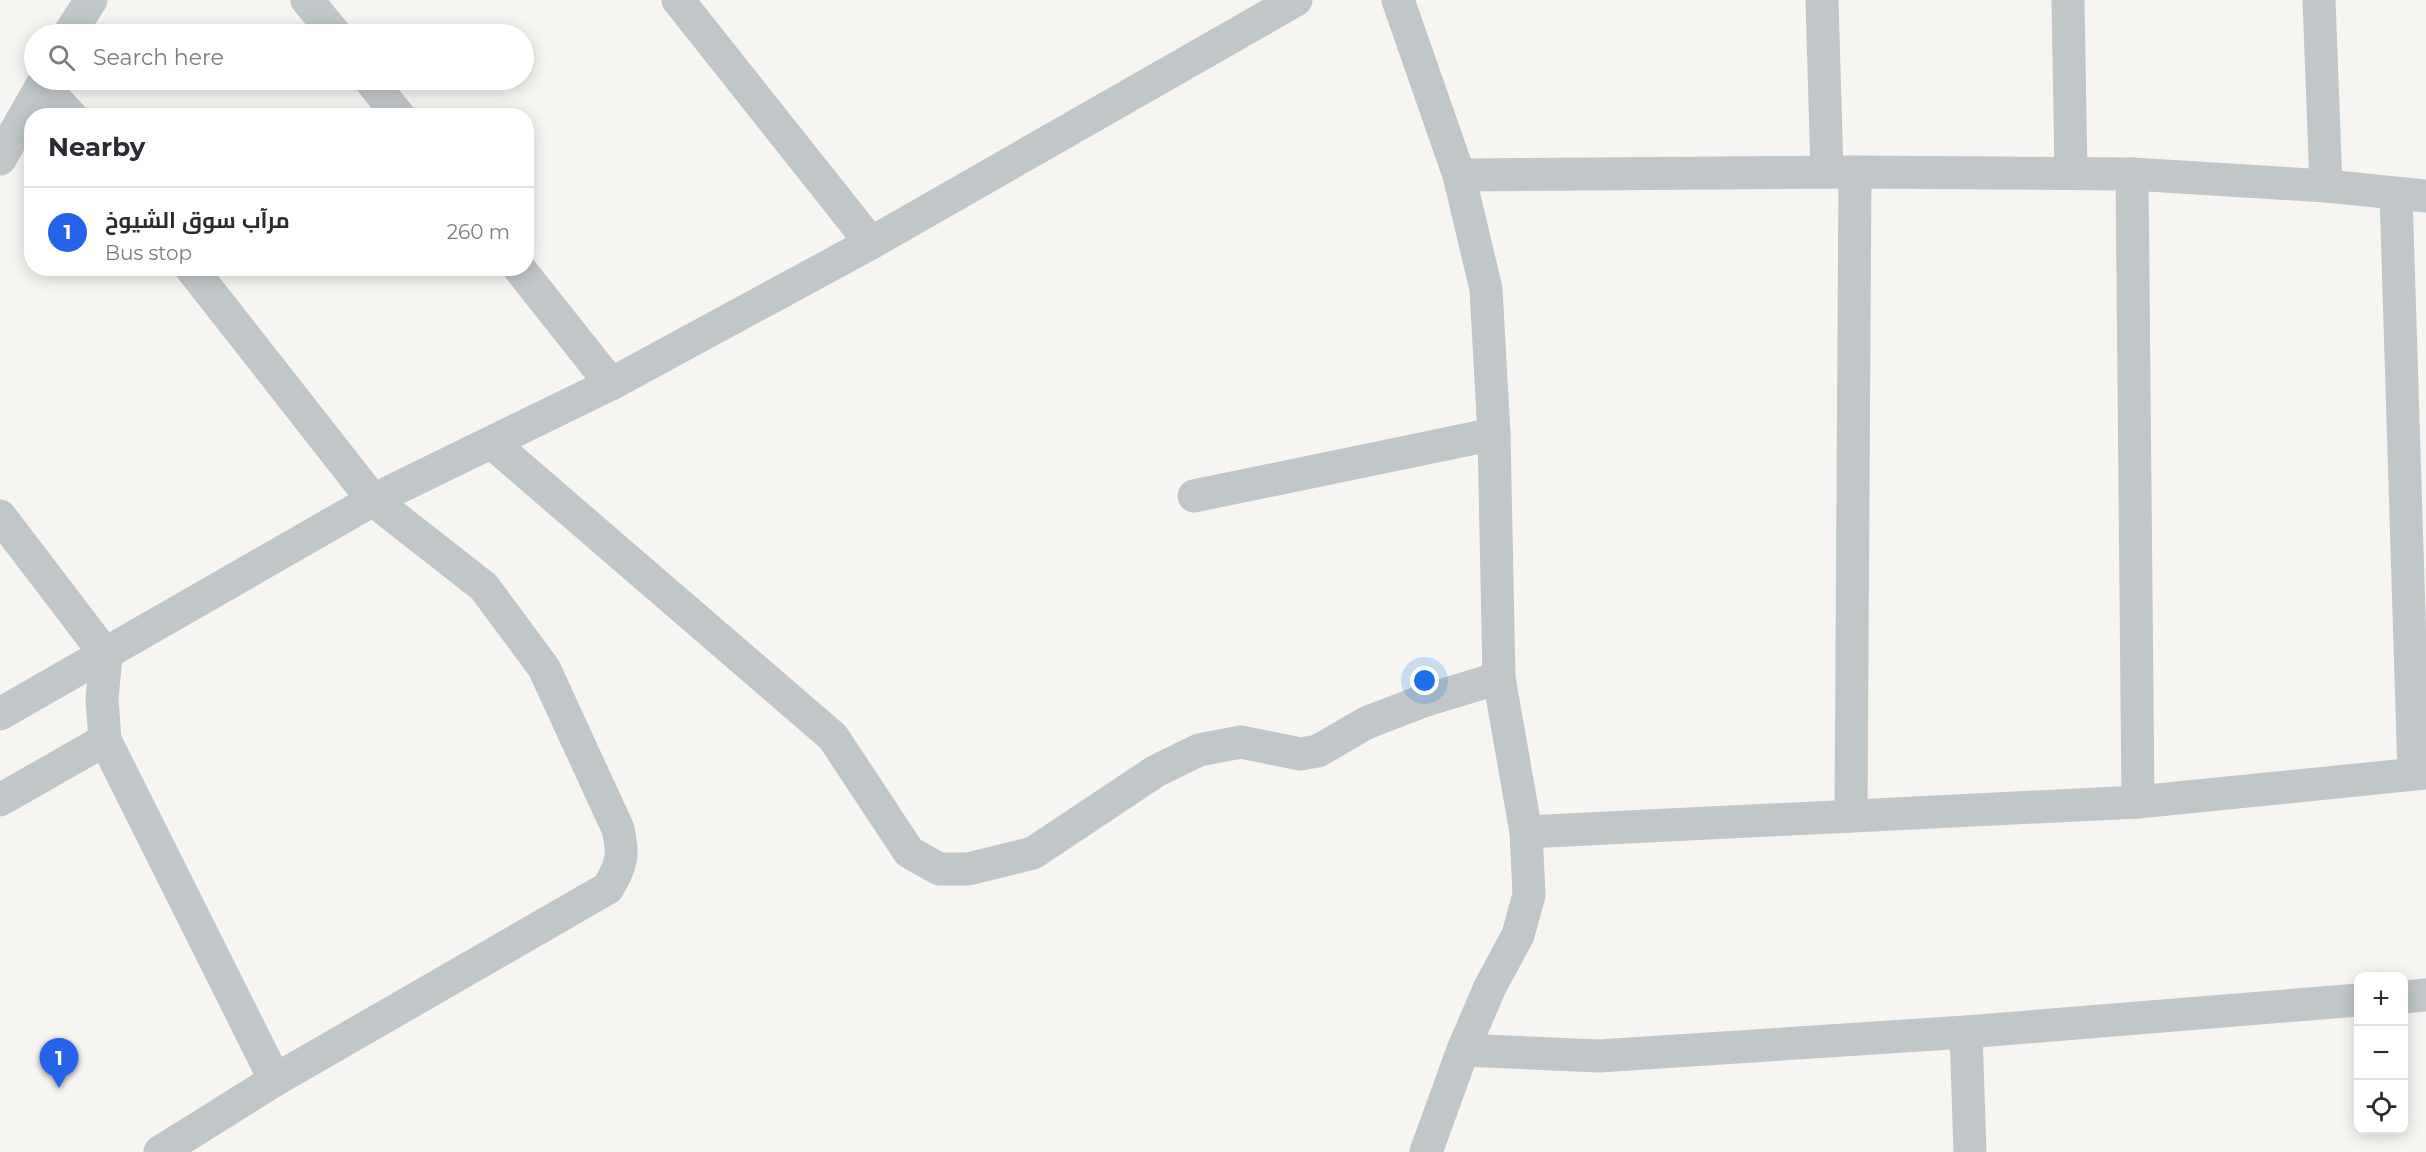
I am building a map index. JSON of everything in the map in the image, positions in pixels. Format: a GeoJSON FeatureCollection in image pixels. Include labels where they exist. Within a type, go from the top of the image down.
{"type":"FeatureCollection","features":[{"type":"Feature","properties":{"kind":"street"},"geometry":{"type":"LineString","coordinates":[[75,24],[91,0]]}},
{"type":"Feature","properties":{"kind":"street"},"geometry":{"type":"LineString","coordinates":[[307,0],[327,24]]}},
{"type":"Feature","properties":{"kind":"street"},"geometry":{"type":"LineString","coordinates":[[678,0],[871,243]]}},
{"type":"Feature","properties":{"kind":"street"},"geometry":{"type":"LineString","coordinates":[[0,714],[373,500],[611,384],[871,243],[1296,0]]}},
{"type":"Feature","properties":{"kind":"street"},"geometry":{"type":"LineString","coordinates":[[1398,0],[1459,175],[1486,289],[1494,434],[1499,678],[1526,832],[1529,895],[1518,935],[1490,987],[1463,1050],[1426,1152]]}},
{"type":"Feature","properties":{"kind":"street"},"geometry":{"type":"LineString","coordinates":[[1822,0],[1841,172],[1851,816]]}},
{"type":"Feature","properties":{"kind":"street"},"geometry":{"type":"LineString","coordinates":[[2067,0],[2071,173]]}},
{"type":"Feature","properties":{"kind":"street"},"geometry":{"type":"LineString","coordinates":[[2319,0],[2326,186]]}},
{"type":"Feature","properties":{"kind":"street"},"geometry":{"type":"LineString","coordinates":[[29,108],[39,90]]}},
{"type":"Feature","properties":{"kind":"street"},"geometry":{"type":"LineString","coordinates":[[51,90],[65,108]]}},
{"type":"Feature","properties":{"kind":"street"},"geometry":{"type":"LineString","coordinates":[[378,90],[393,108]]}},
{"type":"Feature","properties":{"kind":"street"},"geometry":{"type":"LineString","coordinates":[[0,159],[24,117]]}},
{"type":"Feature","properties":{"kind":"street"},"geometry":{"type":"LineString","coordinates":[[1459,175],[1841,172],[2132,174],[2326,186],[2411,195],[2420,774],[2138,802],[1526,832]]}},
{"type":"Feature","properties":{"kind":"street"},"geometry":{"type":"LineString","coordinates":[[2132,174],[2138,802]]}},
{"type":"Feature","properties":{"kind":"street"},"geometry":{"type":"LineString","coordinates":[[160,1152],[275,1080],[608,888],[619,869],[623,852],[618,829],[544,668],[484,587],[373,500],[197,276]]}},
{"type":"Feature","properties":{"kind":"street"},"geometry":{"type":"LineString","coordinates":[[525,276],[611,384]]}},
{"type":"Feature","properties":{"kind":"street"},"geometry":{"type":"LineString","coordinates":[[1194,496],[1494,434]]}},
{"type":"Feature","properties":{"kind":"street"},"geometry":{"type":"LineString","coordinates":[[492,443],[833,737],[909,852],[939,869],[968,869],[1033,853],[1156,771],[1199,750],[1240,742],[1300,754],[1318,751],[1366,723],[1423,701],[1499,678]]}},
{"type":"Feature","properties":{"kind":"street"},"geometry":{"type":"LineString","coordinates":[[0,516],[106,655],[102,699],[105,740],[275,1080]]}},
{"type":"Feature","properties":{"kind":"street"},"geometry":{"type":"LineString","coordinates":[[0,800],[105,740]]}},
{"type":"Feature","properties":{"kind":"street"},"geometry":{"type":"LineString","coordinates":[[2408,997],[2426,995]]}},
{"type":"Feature","properties":{"kind":"street"},"geometry":{"type":"LineString","coordinates":[[1463,1050],[1599,1056],[1966,1032],[2354,1000]]}},
{"type":"Feature","properties":{"kind":"street"},"geometry":{"type":"LineString","coordinates":[[1966,1032],[1970,1152]]}},
{"type":"Feature","properties":{"kind":"place","name":"مرآب سوق الشيوخ"},"geometry":{"type":"Point","coordinates":[59,1088]}}]}
